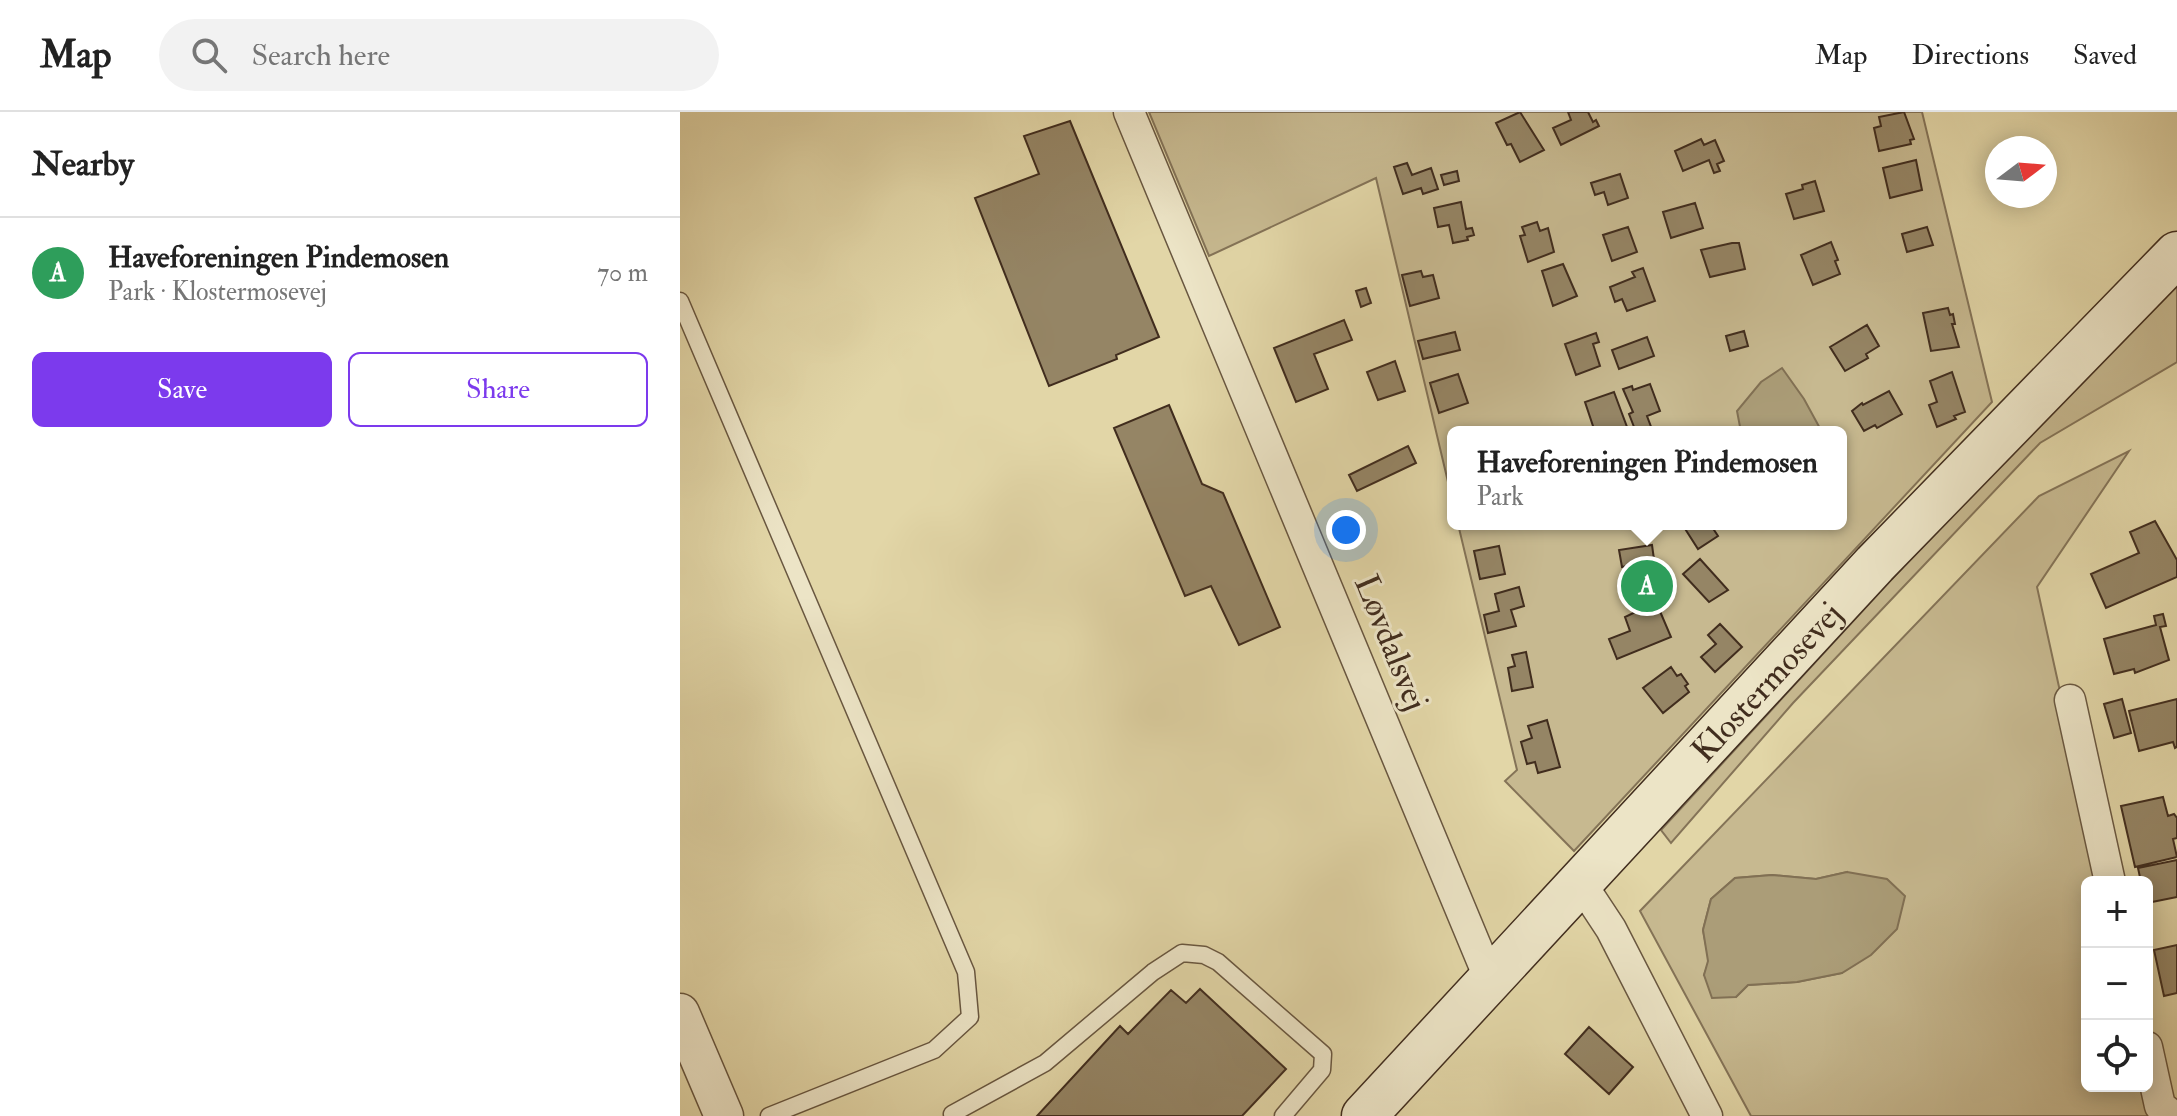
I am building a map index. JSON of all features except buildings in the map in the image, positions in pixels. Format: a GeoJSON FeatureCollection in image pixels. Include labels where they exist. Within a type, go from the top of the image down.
{"type":"FeatureCollection","features":[{"type":"Feature","properties":{"kind":"main road","name":"Klostermosevej"},"geometry":{"type":"LineString","coordinates":[[1364,1116],[1875,564],[2177,254]]}},
{"type":"Feature","properties":{"kind":"street","name":"Løvdalsvej"},"geometry":{"type":"LineString","coordinates":[[1129,112],[1490,980]]}},
{"type":"Feature","properties":{"kind":"street"},"geometry":{"type":"LineString","coordinates":[[2070,700],[2109,876]]}},
{"type":"Feature","properties":{"kind":"street"},"geometry":{"type":"LineString","coordinates":[[1580,882],[1611,929],[1707,1116]]}},
{"type":"Feature","properties":{"kind":"street"},"geometry":{"type":"LineString","coordinates":[[680,1013],[724,1116]]}},
{"type":"Feature","properties":{"kind":"street"},"geometry":{"type":"LineString","coordinates":[[2153,1074],[2160,1106],[2173,1116]]}},
{"type":"Feature","properties":{"kind":"lane"},"geometry":{"type":"LineString","coordinates":[[680,301],[966,972],[970,1017],[934,1050],[769,1116]]}},
{"type":"Feature","properties":{"kind":"lane"},"geometry":{"type":"LineString","coordinates":[[952,1114],[1045,1063],[1153,972],[1182,953],[1204,955],[1218,962],[1323,1054],[1322,1070],[1283,1116]]}},
{"type":"Feature","properties":{"kind":"shaded area"},"geometry":{"type":"Polygon","coordinates":[[[1149,112],[1922,112],[1992,402],[1574,851],[1505,781],[1517,770],[1459,530],[1847,530],[1847,426],[1447,426],[1447,478],[1376,178],[1209,256],[1149,112]]]}},
{"type":"Feature","properties":{"kind":"shaded area"},"geometry":{"type":"Polygon","coordinates":[[[2177,282],[2177,362],[2040,443],[1793,703],[1671,843],[1661,830],[1962,503],[2177,282]]]}},
{"type":"Feature","properties":{"kind":"shaded area"},"geometry":{"type":"Polygon","coordinates":[[[1782,368],[1819,426],[1740,426],[1737,411],[1761,382],[1782,368]]]}},
{"type":"Feature","properties":{"kind":"shaded area"},"geometry":{"type":"Polygon","coordinates":[[[2129,451],[2037,587],[2101,876],[2081,876],[2081,1092],[2149,1092],[2159,1116],[1751,1116],[1640,911],[2039,496],[2129,451]],[[1847,872],[1816,879],[1772,875],[1735,878],[1711,899],[1703,930],[1709,961],[1704,975],[1736,997],[1748,985],[1797,982],[1842,973],[1847,872]]]}},
{"type":"Feature","properties":{"kind":"shaded area"},"geometry":{"type":"Polygon","coordinates":[[[1847,872],[1887,879],[1905,896],[1897,929],[1871,955],[1842,973],[1797,982],[1748,985],[1736,997],[1712,998],[1704,975],[1708,961],[1703,930],[1711,899],[1735,878],[1772,875],[1816,879],[1847,872]]]}},
{"type":"Feature","properties":{"kind":"place","name":"Haveforeningen Pindemosen"},"geometry":{"type":"Point","coordinates":[1647,586]}}]}
